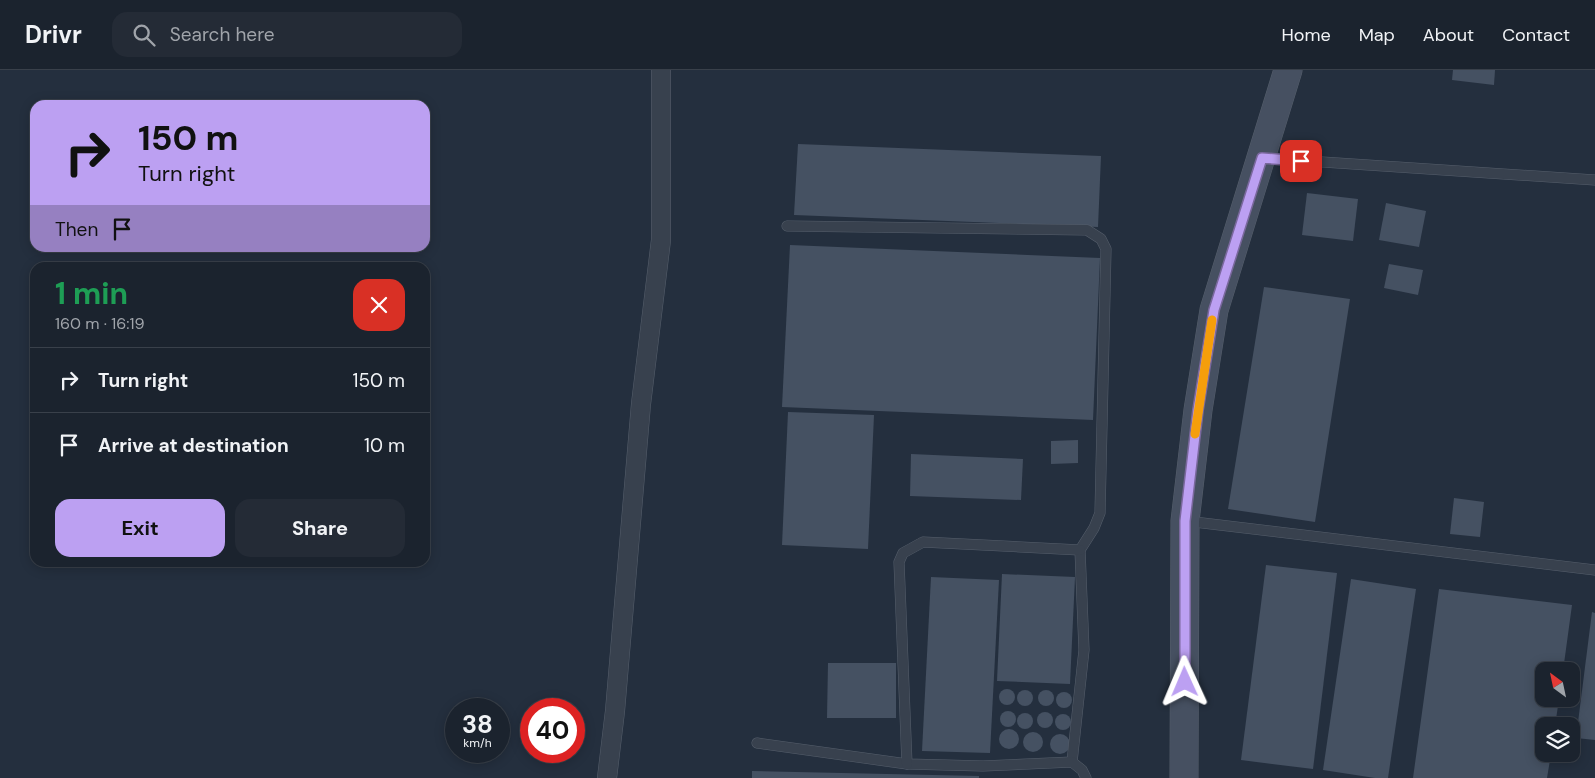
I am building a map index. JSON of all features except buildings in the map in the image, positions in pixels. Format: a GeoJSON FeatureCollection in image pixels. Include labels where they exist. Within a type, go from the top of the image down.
{"type":"FeatureCollection","features":[{"type":"Feature","properties":{"kind":"street"},"geometry":{"type":"LineString","coordinates":[[607,778],[616,711],[641,404],[661,240],[661,70]]}},
{"type":"Feature","properties":{"kind":"street"},"geometry":{"type":"LineString","coordinates":[[1184,778],[1185,521],[1198,410],[1214,310],[1288,70]]}},
{"type":"Feature","properties":{"kind":"lane"},"geometry":{"type":"LineString","coordinates":[[1262,158],[1595,180]]}},
{"type":"Feature","properties":{"kind":"lane"},"geometry":{"type":"LineString","coordinates":[[787,226],[1087,230],[1102,239],[1106,249],[1100,513],[1094,528],[1080,550],[1084,650],[1072,762]]}},
{"type":"Feature","properties":{"kind":"lane"},"geometry":{"type":"LineString","coordinates":[[1185,521],[1595,570]]}},
{"type":"Feature","properties":{"kind":"lane"},"geometry":{"type":"LineString","coordinates":[[907,764],[899,562],[903,553],[923,542],[1080,550]]}},
{"type":"Feature","properties":{"kind":"lane"},"geometry":{"type":"LineString","coordinates":[[757,743],[907,764],[984,766],[1072,762],[1082,770],[1086,778]]}},
{"type":"Feature","properties":{"kind":"slow traffic"},"geometry":{"type":"LineString","coordinates":[[1195,434],[1212,320]]}},
{"type":"Feature","properties":{"kind":"route"},"geometry":{"type":"LineString","coordinates":[[1185,682],[1185,521],[1198,410],[1214,310],[1262,158],[1301,161]]}}]}
